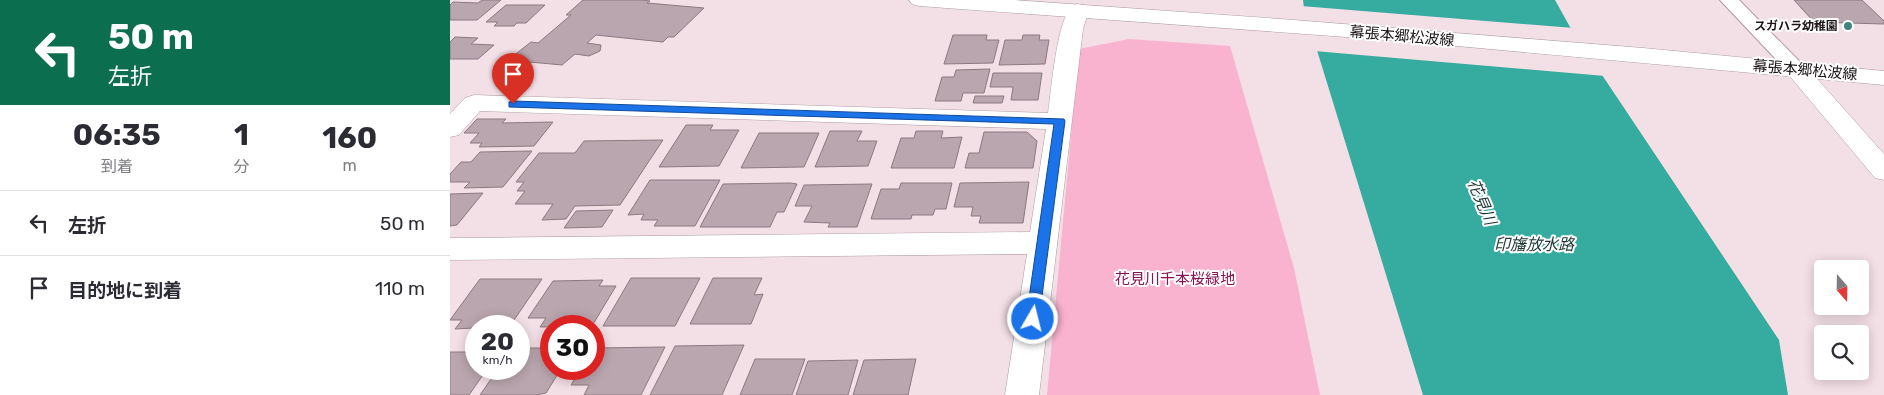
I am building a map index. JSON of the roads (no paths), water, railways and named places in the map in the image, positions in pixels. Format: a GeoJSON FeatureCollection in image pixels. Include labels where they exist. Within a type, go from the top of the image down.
{"type":"FeatureCollection","features":[{"type":"Feature","properties":{"kind":"street","name":"幕張本郷松波線"},"geometry":{"type":"LineString","coordinates":[[919,0],[1078,10],[1662,56],[1884,78]]}},
{"type":"Feature","properties":{"kind":"street"},"geometry":{"type":"LineString","coordinates":[[1022,395],[1072,29],[1078,10]]}},
{"type":"Feature","properties":{"kind":"street"},"geometry":{"type":"LineString","coordinates":[[1796,69],[1884,171]]}},
{"type":"Feature","properties":{"kind":"street"},"geometry":{"type":"LineString","coordinates":[[450,128],[474,103],[1060,121]]}},
{"type":"Feature","properties":{"kind":"street"},"geometry":{"type":"LineString","coordinates":[[450,249],[1044,243]]}},
{"type":"Feature","properties":{"kind":"lane"},"geometry":{"type":"LineString","coordinates":[[1730,0],[1796,69]]}},
{"type":"Feature","properties":{"kind":"water","name":"印旛放水路"},"geometry":{"type":"Polygon","coordinates":[[[1303,0],[1555,0],[1570,27],[1779,340],[1788,395],[1423,395],[1303,0]]]}},
{"type":"Feature","properties":{"kind":"place","name":"スガハラ幼稚園"},"geometry":{"type":"Point","coordinates":[1848,26]}},
{"type":"Feature","properties":{"kind":"water label","name":"花見川"},"geometry":{"type":"Point","coordinates":[1482,202]}},
{"type":"Feature","properties":{"kind":"park label","name":"花見川千本桜緑地"},"geometry":{"type":"Point","coordinates":[1175,279]}}]}
